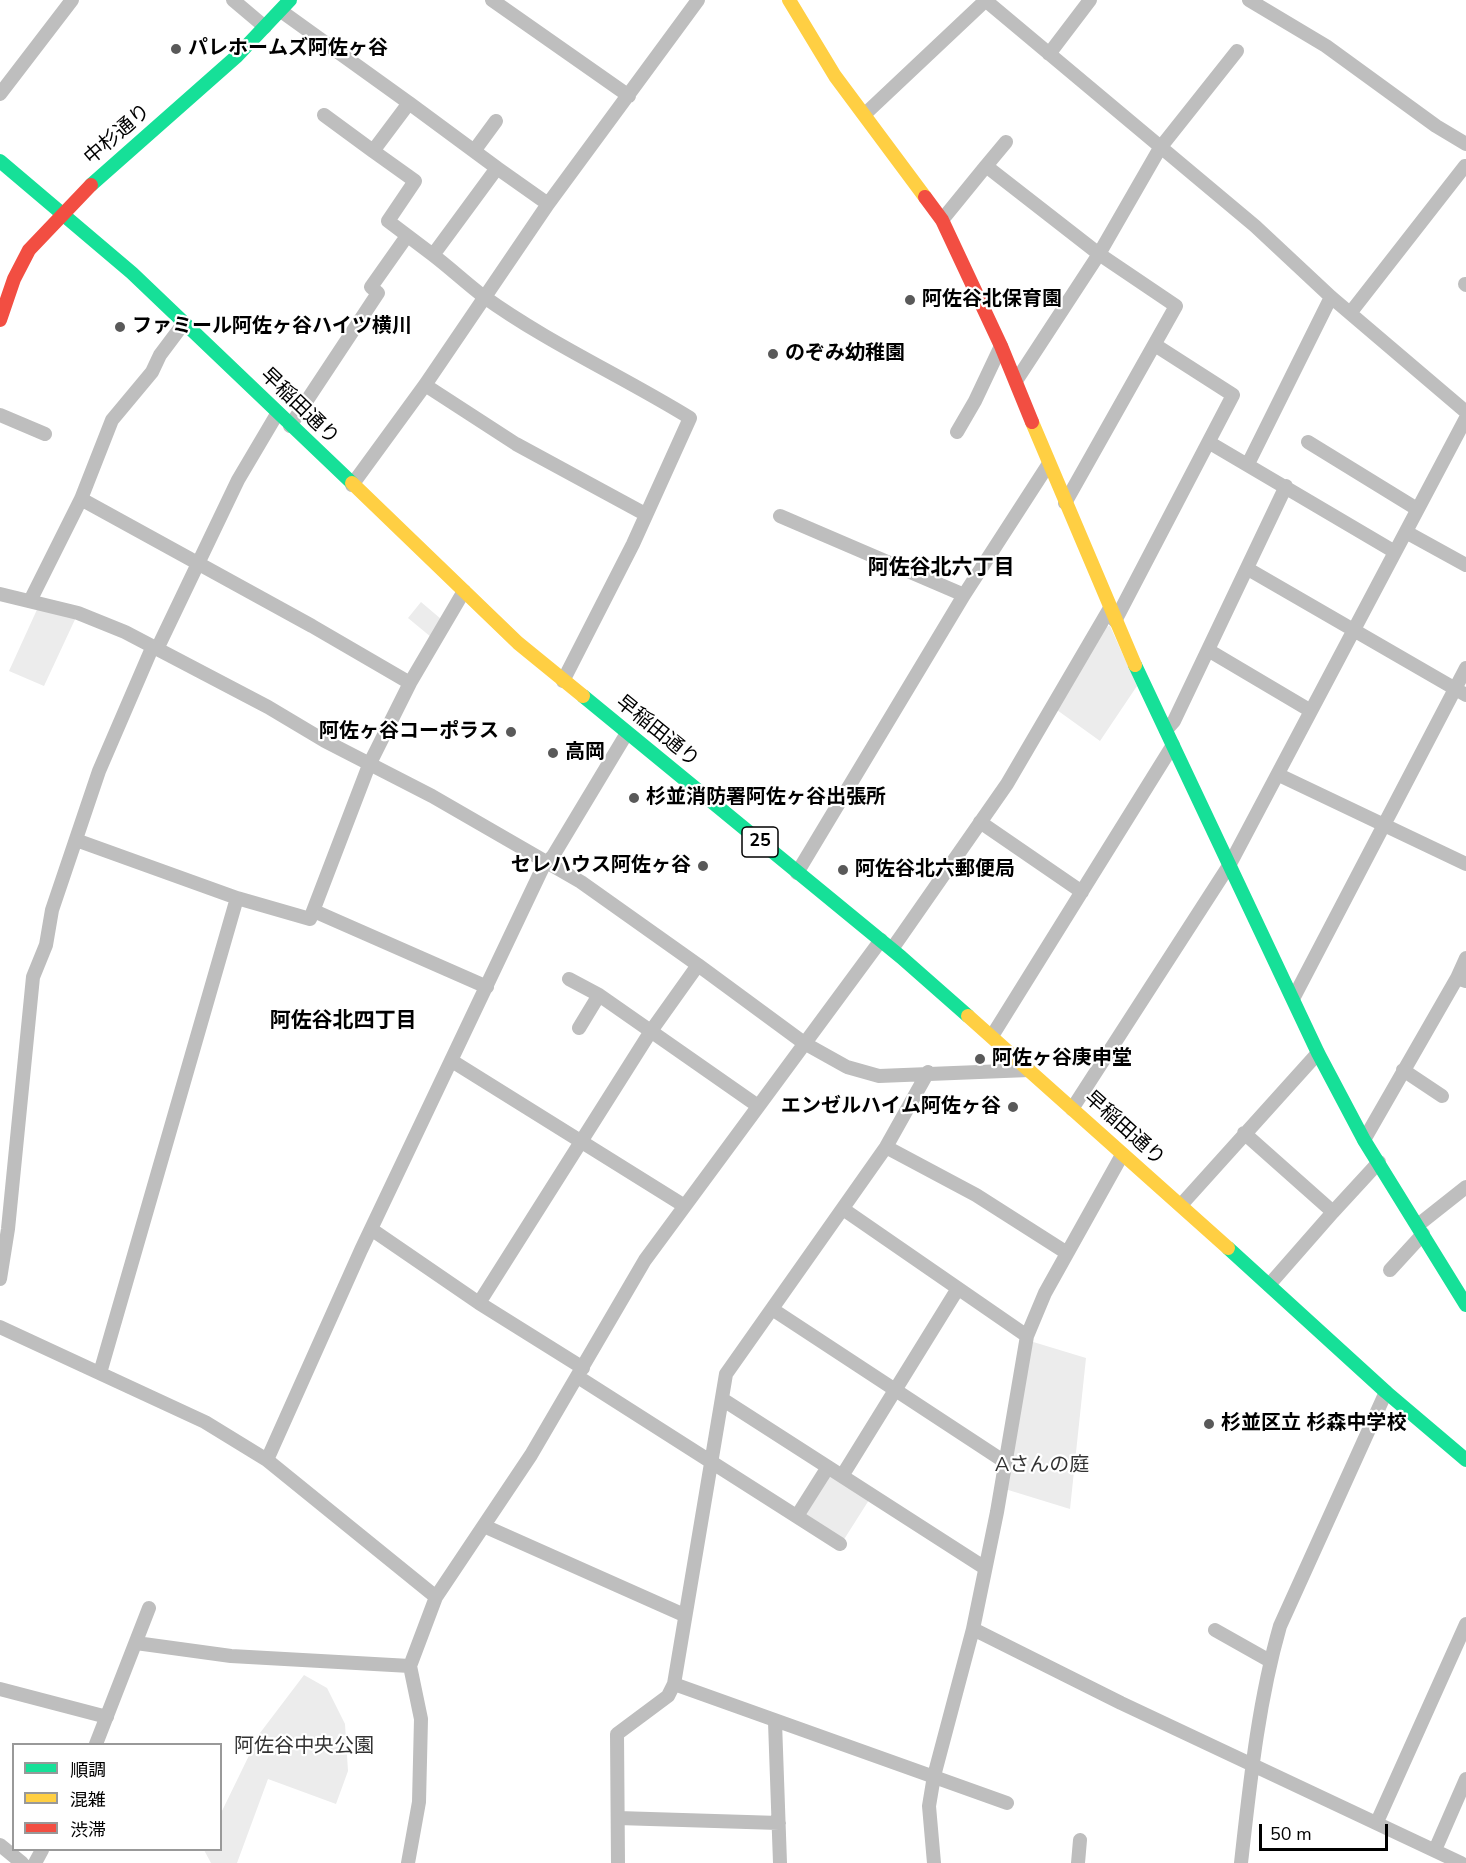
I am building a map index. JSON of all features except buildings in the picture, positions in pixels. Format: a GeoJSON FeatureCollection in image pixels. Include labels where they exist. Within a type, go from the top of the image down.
{"type":"FeatureCollection","features":[{"type":"Feature","properties":{"kind":"main road"},"geometry":{"type":"LineString","coordinates":[[789,0],[835,76],[942,219],[1001,346],[1048,465],[1112,615],[1294,997],[1318,1053],[1364,1140],[1466,1305]]}},
{"type":"Feature","properties":{"kind":"main road","name":"中杉通り"},"geometry":{"type":"LineString","coordinates":[[0,320],[20,268],[35,241],[88,187],[180,107],[285,6]]}},
{"type":"Feature","properties":{"kind":"main road","name":"早稲田通り"},"geometry":{"type":"LineString","coordinates":[[0,161],[63,212],[184,323],[464,591],[563,681],[892,949],[1181,1205],[1386,1392],[1466,1460]]}},
{"type":"Feature","properties":{"kind":"street"},"geometry":{"type":"LineString","coordinates":[[0,94],[72,0]]}},
{"type":"Feature","properties":{"kind":"street"},"geometry":{"type":"LineString","coordinates":[[234,0],[265,27]]}},
{"type":"Feature","properties":{"kind":"street"},"geometry":{"type":"LineString","coordinates":[[492,0],[629,96]]}},
{"type":"Feature","properties":{"kind":"street"},"geometry":{"type":"LineString","coordinates":[[352,484],[425,385],[548,204],[698,0]]}},
{"type":"Feature","properties":{"kind":"street"},"geometry":{"type":"LineString","coordinates":[[865,114],[985,0],[1256,226],[1331,297],[1466,412]]}},
{"type":"Feature","properties":{"kind":"street"},"geometry":{"type":"LineString","coordinates":[[1049,54],[1090,0]]}},
{"type":"Feature","properties":{"kind":"street"},"geometry":{"type":"LineString","coordinates":[[1249,0],[1326,46],[1436,126],[1466,144]]}},
{"type":"Feature","properties":{"kind":"street"},"geometry":{"type":"LineString","coordinates":[[285,6],[409,103],[548,204]]}},
{"type":"Feature","properties":{"kind":"street"},"geometry":{"type":"LineString","coordinates":[[1016,381],[1099,254],[1160,148],[1237,51]]}},
{"type":"Feature","properties":{"kind":"street"},"geometry":{"type":"LineString","coordinates":[[373,151],[409,103]]}},
{"type":"Feature","properties":{"kind":"street"},"geometry":{"type":"LineString","coordinates":[[324,115],[416,181],[388,221],[484,296],[574,353],[643,389],[690,418],[633,543],[563,681]]}},
{"type":"Feature","properties":{"kind":"street"},"geometry":{"type":"LineString","coordinates":[[474,151],[496,121]]}},
{"type":"Feature","properties":{"kind":"street"},"geometry":{"type":"LineString","coordinates":[[942,219],[1006,142]]}},
{"type":"Feature","properties":{"kind":"street"},"geometry":{"type":"LineString","coordinates":[[986,166],[1099,254],[1176,306],[1065,503]]}},
{"type":"Feature","properties":{"kind":"street"},"geometry":{"type":"LineString","coordinates":[[1351,312],[1465,166]]}},
{"type":"Feature","properties":{"kind":"street"},"geometry":{"type":"LineString","coordinates":[[433,255],[497,168]]}},
{"type":"Feature","properties":{"kind":"street"},"geometry":{"type":"LineString","coordinates":[[290,426],[378,293],[371,287],[407,236]]}},
{"type":"Feature","properties":{"kind":"street"},"geometry":{"type":"LineString","coordinates":[[1248,464],[1331,297]]}},
{"type":"Feature","properties":{"kind":"street"},"geometry":{"type":"LineString","coordinates":[[30,601],[81,499],[112,420],[152,372],[160,355],[184,323]]}},
{"type":"Feature","properties":{"kind":"street"},"geometry":{"type":"LineString","coordinates":[[892,949],[1007,784],[1112,615],[1210,443],[1233,395],[1155,345]]}},
{"type":"Feature","properties":{"kind":"street"},"geometry":{"type":"LineString","coordinates":[[957,432],[975,401],[1001,346]]}},
{"type":"Feature","properties":{"kind":"street"},"geometry":{"type":"LineString","coordinates":[[425,385],[516,444],[645,514]]}},
{"type":"Feature","properties":{"kind":"street"},"geometry":{"type":"LineString","coordinates":[[0,1279],[9,1218],[31,988],[76,840],[99,771],[152,648],[159,645],[197,561],[238,480],[277,414]]}},
{"type":"Feature","properties":{"kind":"street"},"geometry":{"type":"LineString","coordinates":[[0,415],[45,434]]}},
{"type":"Feature","properties":{"kind":"street"},"geometry":{"type":"LineString","coordinates":[[1072,1109],[1230,864],[1466,418]]}},
{"type":"Feature","properties":{"kind":"street"},"geometry":{"type":"LineString","coordinates":[[1308,442],[1417,509]]}},
{"type":"Feature","properties":{"kind":"street"},"geometry":{"type":"LineString","coordinates":[[1210,443],[1395,552]]}},
{"type":"Feature","properties":{"kind":"street"},"geometry":{"type":"LineString","coordinates":[[797,873],[964,595],[1048,465]]}},
{"type":"Feature","properties":{"kind":"street"},"geometry":{"type":"LineString","coordinates":[[1166,730],[1174,721],[1286,486]]}},
{"type":"Feature","properties":{"kind":"street"},"geometry":{"type":"LineString","coordinates":[[81,499],[197,561],[410,683]]}},
{"type":"Feature","properties":{"kind":"street"},"geometry":{"type":"LineString","coordinates":[[780,516],[964,595]]}},
{"type":"Feature","properties":{"kind":"street"},"geometry":{"type":"LineString","coordinates":[[1406,532],[1466,565]]}},
{"type":"Feature","properties":{"kind":"street"},"geometry":{"type":"LineString","coordinates":[[1248,569],[1461,692]]}},
{"type":"Feature","properties":{"kind":"street"},"geometry":{"type":"LineString","coordinates":[[76,840],[237,898],[310,919],[369,765],[410,683],[464,591]]}},
{"type":"Feature","properties":{"kind":"street"},"geometry":{"type":"LineString","coordinates":[[0,594],[78,613],[125,632],[268,707],[369,765],[432,796],[581,882],[804,1043],[847,1067],[879,1076],[928,1072],[1029,1070]]}},
{"type":"Feature","properties":{"kind":"street"},"geometry":{"type":"LineString","coordinates":[[1208,650],[1311,711]]}},
{"type":"Feature","properties":{"kind":"street"},"geometry":{"type":"LineString","coordinates":[[1294,997],[1384,825],[1461,692],[1466,668]]}},
{"type":"Feature","properties":{"kind":"street"},"geometry":{"type":"LineString","coordinates":[[267,1460],[371,1229],[547,862],[627,733]]}},
{"type":"Feature","properties":{"kind":"street"},"geometry":{"type":"LineString","coordinates":[[992,1036],[1173,745]]}},
{"type":"Feature","properties":{"kind":"street"},"geometry":{"type":"LineString","coordinates":[[1279,775],[1466,864]]}},
{"type":"Feature","properties":{"kind":"street"},"geometry":{"type":"LineString","coordinates":[[980,822],[1082,892]]}},
{"type":"Feature","properties":{"kind":"street"},"geometry":{"type":"LineString","coordinates":[[100,1373],[237,898]]}},
{"type":"Feature","properties":{"kind":"street"},"geometry":{"type":"LineString","coordinates":[[314,911],[487,987]]}},
{"type":"Feature","properties":{"kind":"street"},"geometry":{"type":"LineString","coordinates":[[408,1863],[418,1802],[421,1719],[411,1666],[436,1597],[484,1526],[580,1373],[645,1260],[683,1205],[881,940]]}},
{"type":"Feature","properties":{"kind":"street"},"geometry":{"type":"LineString","coordinates":[[1364,1140],[1403,1070],[1461,980],[1466,958]]}},
{"type":"Feature","properties":{"kind":"street"},"geometry":{"type":"LineString","coordinates":[[479,1303],[651,1031],[698,965]]}},
{"type":"Feature","properties":{"kind":"street"},"geometry":{"type":"LineString","coordinates":[[569,979],[599,996],[758,1106]]}},
{"type":"Feature","properties":{"kind":"street"},"geometry":{"type":"LineString","coordinates":[[579,1028],[599,996]]}},
{"type":"Feature","properties":{"kind":"street"},"geometry":{"type":"LineString","coordinates":[[1181,1205],[1318,1053]]}},
{"type":"Feature","properties":{"kind":"street"},"geometry":{"type":"LineString","coordinates":[[452,1061],[683,1205]]}},
{"type":"Feature","properties":{"kind":"street"},"geometry":{"type":"LineString","coordinates":[[1403,1070],[1443,1096]]}},
{"type":"Feature","properties":{"kind":"street"},"geometry":{"type":"LineString","coordinates":[[618,1863],[617,1734],[668,1696],[674,1684],[726,1374],[886,1147],[928,1072]]}},
{"type":"Feature","properties":{"kind":"street"},"geometry":{"type":"LineString","coordinates":[[1244,1133],[1333,1212]]}},
{"type":"Feature","properties":{"kind":"street"},"geometry":{"type":"LineString","coordinates":[[886,1147],[976,1195],[1067,1253]]}},
{"type":"Feature","properties":{"kind":"street"},"geometry":{"type":"LineString","coordinates":[[934,1863],[929,1806],[934,1776],[973,1629],[1027,1336],[1067,1253],[1122,1155]]}},
{"type":"Feature","properties":{"kind":"street"},"geometry":{"type":"LineString","coordinates":[[1269,1285],[1379,1162]]}},
{"type":"Feature","properties":{"kind":"street"},"geometry":{"type":"LineString","coordinates":[[1390,1270],[1420,1229],[1466,1187]]}},
{"type":"Feature","properties":{"kind":"street"},"geometry":{"type":"LineString","coordinates":[[843,1209],[957,1290],[1027,1336]]}},
{"type":"Feature","properties":{"kind":"street"},"geometry":{"type":"LineString","coordinates":[[371,1229],[711,1461],[840,1544]]}},
{"type":"Feature","properties":{"kind":"street"},"geometry":{"type":"LineString","coordinates":[[842,1476],[957,1290]]}},
{"type":"Feature","properties":{"kind":"street"},"geometry":{"type":"LineString","coordinates":[[772,1309],[896,1388],[1005,1462]]}},
{"type":"Feature","properties":{"kind":"street"},"geometry":{"type":"LineString","coordinates":[[0,1327],[205,1422],[267,1460],[436,1597]]}},
{"type":"Feature","properties":{"kind":"street"},"geometry":{"type":"LineString","coordinates":[[1241,1863],[1251,1765],[1270,1661],[1280,1626],[1386,1392]]}},
{"type":"Feature","properties":{"kind":"street"},"geometry":{"type":"LineString","coordinates":[[722,1400],[985,1568]]}},
{"type":"Feature","properties":{"kind":"street"},"geometry":{"type":"LineString","coordinates":[[797,1516],[828,1467]]}},
{"type":"Feature","properties":{"kind":"street"},"geometry":{"type":"LineString","coordinates":[[484,1526],[684,1614]]}},
{"type":"Feature","properties":{"kind":"street"},"geometry":{"type":"LineString","coordinates":[[96,1743],[149,1608]]}},
{"type":"Feature","properties":{"kind":"street"},"geometry":{"type":"LineString","coordinates":[[1377,1822],[1466,1624]]}},
{"type":"Feature","properties":{"kind":"street"},"geometry":{"type":"LineString","coordinates":[[973,1629],[1251,1765],[1461,1863]]}},
{"type":"Feature","properties":{"kind":"street"},"geometry":{"type":"LineString","coordinates":[[1215,1630],[1270,1661]]}},
{"type":"Feature","properties":{"kind":"street"},"geometry":{"type":"LineString","coordinates":[[136,1643],[231,1656],[411,1666]]}},
{"type":"Feature","properties":{"kind":"street"},"geometry":{"type":"LineString","coordinates":[[674,1684],[1007,1803]]}},
{"type":"Feature","properties":{"kind":"street"},"geometry":{"type":"LineString","coordinates":[[0,1689],[107,1717]]}},
{"type":"Feature","properties":{"kind":"street"},"geometry":{"type":"LineString","coordinates":[[775,1722],[780,1863]]}},
{"type":"Feature","properties":{"kind":"street"},"geometry":{"type":"LineString","coordinates":[[1435,1850],[1466,1779]]}},
{"type":"Feature","properties":{"kind":"street"},"geometry":{"type":"LineString","coordinates":[[618,1818],[779,1823]]}},
{"type":"Feature","properties":{"kind":"street"},"geometry":{"type":"LineString","coordinates":[[1078,1863],[1080,1840]]}},
{"type":"Feature","properties":{"kind":"street"},"geometry":{"type":"LineString","coordinates":[[0,1845],[22,1863]]}},
{"type":"Feature","properties":{"kind":"green space"},"geometry":{"type":"Polygon","coordinates":[[[421,602],[441,619],[431,637],[408,618],[421,602]]]}},
{"type":"Feature","properties":{"kind":"green space"},"geometry":{"type":"Polygon","coordinates":[[[40,603],[78,613],[44,686],[9,671],[40,603]]]}},
{"type":"Feature","properties":{"kind":"green space"},"geometry":{"type":"Polygon","coordinates":[[[1110,626],[1137,686],[1100,741],[1057,710],[1104,627],[1110,626]]]}},
{"type":"Feature","properties":{"kind":"green space","name":"Aさんの庭"},"geometry":{"type":"Polygon","coordinates":[[[1030,1341],[1086,1358],[1070,1509],[1005,1489],[1030,1341]]]}},
{"type":"Feature","properties":{"kind":"green space"},"geometry":{"type":"Polygon","coordinates":[[[829,1474],[869,1500],[843,1541],[803,1515],[829,1474]]]}},
{"type":"Feature","properties":{"kind":"green space","name":"阿佐谷中央公園"},"geometry":{"type":"Polygon","coordinates":[[[304,1675],[327,1688],[345,1724],[348,1771],[336,1804],[268,1779],[237,1863],[211,1863],[205,1851],[222,1851],[222,1811],[260,1733],[304,1675]]]}},
{"type":"Feature","properties":{"kind":"traffic: fast"},"geometry":{"type":"LineString","coordinates":[[91,185],[237,56],[290,0]]}},
{"type":"Feature","properties":{"kind":"traffic: fast"},"geometry":{"type":"LineString","coordinates":[[0,161],[132,273],[352,483]]}},
{"type":"Feature","properties":{"kind":"traffic: fast"},"geometry":{"type":"LineString","coordinates":[[1135,665],[1318,1053],[1364,1140],[1466,1305]]}},
{"type":"Feature","properties":{"kind":"traffic: fast"},"geometry":{"type":"LineString","coordinates":[[583,696],[901,957],[968,1016]]}},
{"type":"Feature","properties":{"kind":"traffic: fast"},"geometry":{"type":"LineString","coordinates":[[1228,1248],[1386,1392],[1466,1460]]}},
{"type":"Feature","properties":{"kind":"traffic: slow"},"geometry":{"type":"LineString","coordinates":[[789,0],[835,76],[925,197]]}},
{"type":"Feature","properties":{"kind":"traffic: slow"},"geometry":{"type":"LineString","coordinates":[[1032,422],[1135,665]]}},
{"type":"Feature","properties":{"kind":"traffic: slow"},"geometry":{"type":"LineString","coordinates":[[352,483],[518,643],[583,696]]}},
{"type":"Feature","properties":{"kind":"traffic: slow"},"geometry":{"type":"LineString","coordinates":[[968,1016],[1228,1248]]}},
{"type":"Feature","properties":{"kind":"traffic: jam"},"geometry":{"type":"LineString","coordinates":[[0,320],[14,279],[29,250],[91,185]]}},
{"type":"Feature","properties":{"kind":"traffic: jam"},"geometry":{"type":"LineString","coordinates":[[925,197],[942,220],[1001,346],[1032,422]]}},
{"type":"Feature","properties":{"kind":"place","name":"パレホームズ阿佐ヶ谷"},"geometry":{"type":"Point","coordinates":[176,49]}},
{"type":"Feature","properties":{"kind":"place","name":"阿佐谷北保育園"},"geometry":{"type":"Point","coordinates":[910,300]}},
{"type":"Feature","properties":{"kind":"place","name":"ファミール阿佐ヶ谷ハイツ横川"},"geometry":{"type":"Point","coordinates":[120,327]}},
{"type":"Feature","properties":{"kind":"place","name":"のぞみ幼稚園"},"geometry":{"type":"Point","coordinates":[773,354]}},
{"type":"Feature","properties":{"kind":"place","name":"阿佐ヶ谷コーポラス"},"geometry":{"type":"Point","coordinates":[511,732]}},
{"type":"Feature","properties":{"kind":"place","name":"高岡"},"geometry":{"type":"Point","coordinates":[553,753]}},
{"type":"Feature","properties":{"kind":"place","name":"杉並消防署阿佐ヶ谷出張所"},"geometry":{"type":"Point","coordinates":[634,798]}},
{"type":"Feature","properties":{"kind":"place","name":"セレハウス阿佐ヶ谷"},"geometry":{"type":"Point","coordinates":[703,866]}},
{"type":"Feature","properties":{"kind":"place","name":"阿佐谷北六郵便局"},"geometry":{"type":"Point","coordinates":[843,870]}},
{"type":"Feature","properties":{"kind":"place","name":"阿佐ヶ谷庚申堂"},"geometry":{"type":"Point","coordinates":[980,1059]}},
{"type":"Feature","properties":{"kind":"place","name":"エンゼルハイム阿佐ヶ谷"},"geometry":{"type":"Point","coordinates":[1013,1107]}},
{"type":"Feature","properties":{"kind":"place","name":"杉並区立 杉森中学校"},"geometry":{"type":"Point","coordinates":[1209,1424]}},
{"type":"Feature","properties":{"kind":"district","name":"阿佐谷北六丁目"},"geometry":{"type":"Point","coordinates":[941,569]}},
{"type":"Feature","properties":{"kind":"district","name":"阿佐谷北四丁目"},"geometry":{"type":"Point","coordinates":[343,1022]}}]}
